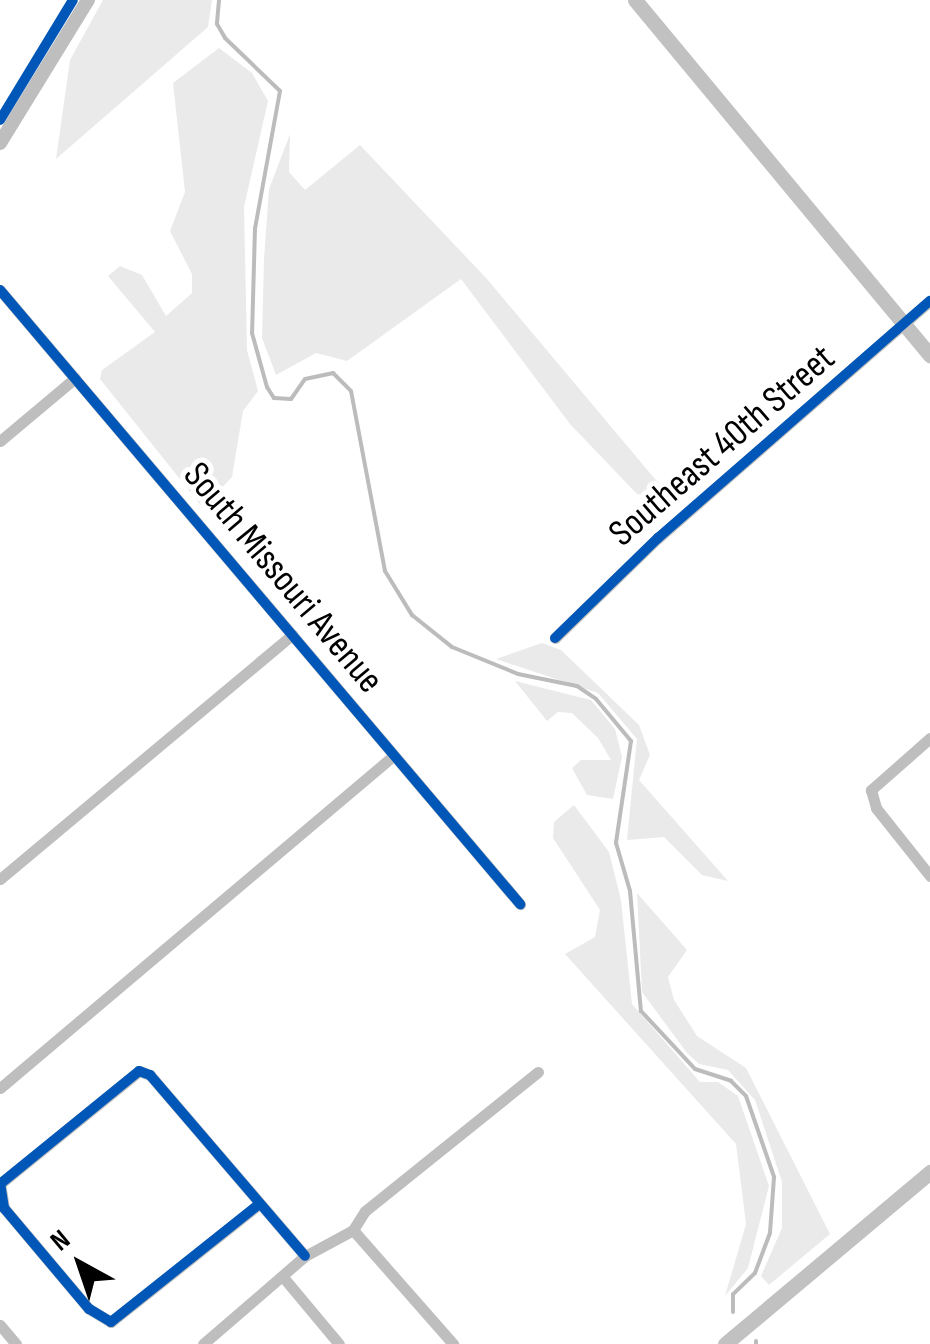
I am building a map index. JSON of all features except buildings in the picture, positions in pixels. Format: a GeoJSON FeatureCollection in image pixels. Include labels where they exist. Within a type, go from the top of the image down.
{"type":"FeatureCollection","features":[{"type":"Feature","properties":{"kind":"main road"},"geometry":{"type":"LineString","coordinates":[[635,0],[930,355]]}},
{"type":"Feature","properties":{"kind":"main road"},"geometry":{"type":"LineString","coordinates":[[725,1344],[930,1172]]}},
{"type":"Feature","properties":{"kind":"street"},"geometry":{"type":"LineString","coordinates":[[0,143],[88,0]]}},
{"type":"Feature","properties":{"kind":"street","name":"South Missouri Avenue"},"geometry":{"type":"LineString","coordinates":[[0,290],[520,904]]}},
{"type":"Feature","properties":{"kind":"street","name":"Southeast 40th Street"},"geometry":{"type":"LineString","coordinates":[[554,638],[658,538],[930,301]]}},
{"type":"Feature","properties":{"kind":"street"},"geometry":{"type":"LineString","coordinates":[[0,441],[75,378]]}},
{"type":"Feature","properties":{"kind":"street"},"geometry":{"type":"LineString","coordinates":[[0,879],[292,635]]}},
{"type":"Feature","properties":{"kind":"street"},"geometry":{"type":"LineString","coordinates":[[930,738],[871,790],[876,808],[930,876]]}},
{"type":"Feature","properties":{"kind":"street"},"geometry":{"type":"LineString","coordinates":[[0,1088],[393,756]]}},
{"type":"Feature","properties":{"kind":"street"},"geometry":{"type":"LineString","coordinates":[[258,1205],[112,1322],[89,1309],[4,1208],[0,1184],[138,1071],[156,1082],[258,1205],[306,1256]]}},
{"type":"Feature","properties":{"kind":"street"},"geometry":{"type":"LineString","coordinates":[[204,1344],[306,1256],[353,1230],[365,1211],[538,1072]]}},
{"type":"Feature","properties":{"kind":"street"},"geometry":{"type":"LineString","coordinates":[[353,1230],[453,1344]]}},
{"type":"Feature","properties":{"kind":"street"},"geometry":{"type":"LineString","coordinates":[[283,1277],[339,1344]]}},
{"type":"Feature","properties":{"kind":"street"},"geometry":{"type":"LineString","coordinates":[[0,1325],[16,1344]]}},
{"type":"Feature","properties":{"kind":"shaded area"},"geometry":{"type":"Polygon","coordinates":[[[103,0],[212,0],[208,27],[56,159],[70,60],[103,0]]]}},
{"type":"Feature","properties":{"kind":"shaded area"},"geometry":{"type":"Polygon","coordinates":[[[219,48],[252,73],[268,101],[244,207],[247,350],[258,391],[243,411],[232,477],[203,508],[100,379],[102,370],[155,332],[108,276],[120,266],[142,275],[166,316],[192,293],[192,274],[170,231],[185,192],[173,83],[219,48]]]}},
{"type":"Feature","properties":{"kind":"shaded area"},"geometry":{"type":"Polygon","coordinates":[[[290,134],[289,172],[305,190],[360,145],[487,279],[660,485],[650,496],[637,494],[570,424],[461,279],[347,361],[316,353],[276,375],[262,338],[264,259],[269,189],[290,134]]]}},
{"type":"Feature","properties":{"kind":"shaded area"},"geometry":{"type":"Polygon","coordinates":[[[542,643],[561,650],[639,725],[650,755],[639,780],[728,881],[702,875],[664,837],[627,840],[637,739],[598,693],[496,659],[542,643]]]}},
{"type":"Feature","properties":{"kind":"shaded area"},"geometry":{"type":"Polygon","coordinates":[[[515,681],[591,700],[615,729],[622,757],[613,799],[587,795],[572,768],[581,760],[611,760],[598,738],[572,713],[558,712],[547,721],[515,681]]]}},
{"type":"Feature","properties":{"kind":"shaded area"},"geometry":{"type":"Polygon","coordinates":[[[574,805],[609,852],[621,900],[632,1004],[700,1082],[718,1082],[738,1096],[769,1186],[748,1268],[725,1296],[746,1224],[736,1144],[565,954],[595,937],[600,910],[553,838],[554,822],[574,805]]]}},
{"type":"Feature","properties":{"kind":"shaded area"},"geometry":{"type":"Polygon","coordinates":[[[637,893],[687,950],[668,977],[674,1000],[697,1036],[746,1068],[830,1234],[769,1285],[761,1276],[782,1228],[782,1182],[755,1100],[728,1070],[699,1064],[687,1053],[642,992],[637,893]]]}},
{"type":"Feature","properties":{"kind":"waterway"},"geometry":{"type":"LineString","coordinates":[[219,0],[217,24],[225,38],[280,91],[255,228],[252,333],[267,387],[274,398],[291,399],[305,379],[333,373],[351,391],[385,571],[412,615],[452,647],[518,674],[577,686],[596,699],[631,741],[616,843],[630,891],[641,1011],[695,1069],[731,1081],[746,1096],[774,1177],[770,1233],[755,1273],[733,1294],[733,1312]]}},
{"type":"Feature","properties":{"kind":"cycle path"},"geometry":{"type":"LineString","coordinates":[[0,120],[73,0]]}},
{"type":"Feature","properties":{"kind":"cycle path"},"geometry":{"type":"LineString","coordinates":[[0,290],[520,904]]}},
{"type":"Feature","properties":{"kind":"cycle path"},"geometry":{"type":"LineString","coordinates":[[555,638],[658,538],[930,301]]}},
{"type":"Feature","properties":{"kind":"cycle path"},"geometry":{"type":"LineString","coordinates":[[258,1205],[111,1322],[89,1309],[4,1208],[0,1184],[139,1071],[150,1075],[305,1256]]}}]}
